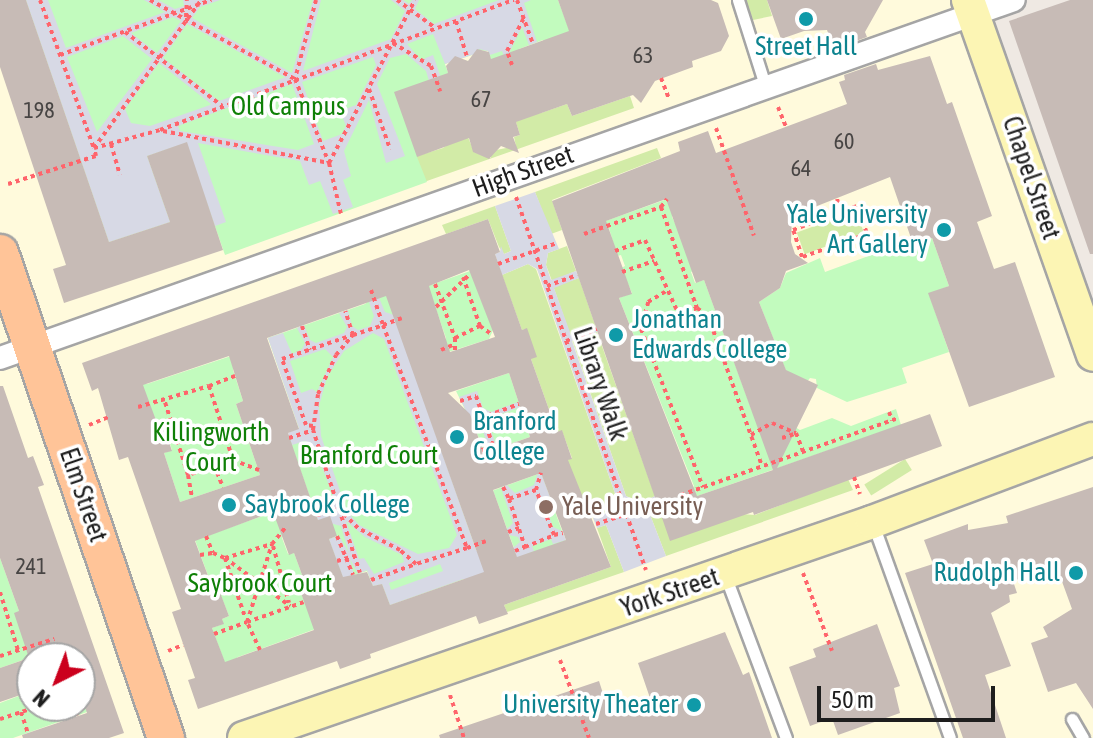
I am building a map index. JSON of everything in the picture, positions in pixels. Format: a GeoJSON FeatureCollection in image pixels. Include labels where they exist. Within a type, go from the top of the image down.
{"type":"FeatureCollection","features":[{"type":"Feature","properties":{"kind":"main road","name":"Chapel Street"},"geometry":{"type":"LineString","coordinates":[[971,6],[1093,355]]}},
{"type":"Feature","properties":{"kind":"main road","name":"Elm Street"},"geometry":{"type":"LineString","coordinates":[[0,253],[16,352],[166,738]]}},
{"type":"Feature","properties":{"kind":"main road","name":"York Street"},"geometry":{"type":"LineString","coordinates":[[244,738],[725,574],[866,508],[1093,439]]}},
{"type":"Feature","properties":{"kind":"street","name":"High Street"},"geometry":{"type":"LineString","coordinates":[[16,352],[770,93],[971,6],[1014,0]]}},
{"type":"Feature","properties":{"kind":"lane"},"geometry":{"type":"LineString","coordinates":[[738,0],[770,93]]}},
{"type":"Feature","properties":{"kind":"lane"},"geometry":{"type":"LineString","coordinates":[[866,508],[950,738]]}},
{"type":"Feature","properties":{"kind":"lane"},"geometry":{"type":"LineString","coordinates":[[725,574],[786,738]]}},
{"type":"Feature","properties":{"kind":"lane"},"geometry":{"type":"LineString","coordinates":[[1072,719],[1083,738]]}},
{"type":"Feature","properties":{"kind":"path"},"geometry":{"type":"LineString","coordinates":[[8,184],[96,156],[40,0]]}},
{"type":"Feature","properties":{"kind":"path"},"geometry":{"type":"LineString","coordinates":[[150,0],[295,79]]}},
{"type":"Feature","properties":{"kind":"path"},"geometry":{"type":"LineString","coordinates":[[185,19],[187,0]]}},
{"type":"Feature","properties":{"kind":"path"},"geometry":{"type":"LineString","coordinates":[[60,55],[211,0]]}},
{"type":"Feature","properties":{"kind":"path"},"geometry":{"type":"LineString","coordinates":[[316,0],[295,79],[329,163],[342,217]]}},
{"type":"Feature","properties":{"kind":"path"},"geometry":{"type":"LineString","coordinates":[[397,0],[435,28]]}},
{"type":"Feature","properties":{"kind":"path"},"geometry":{"type":"LineString","coordinates":[[329,163],[415,0]]}},
{"type":"Feature","properties":{"kind":"path"},"geometry":{"type":"LineString","coordinates":[[94,148],[160,130],[515,0],[533,44]]}},
{"type":"Feature","properties":{"kind":"path"},"geometry":{"type":"LineString","coordinates":[[94,148],[199,2]]}},
{"type":"Feature","properties":{"kind":"path"},"geometry":{"type":"LineString","coordinates":[[512,65],[507,51],[524,17]]}},
{"type":"Feature","properties":{"kind":"path"},"geometry":{"type":"LineString","coordinates":[[456,21],[467,57]]}},
{"type":"Feature","properties":{"kind":"path"},"geometry":{"type":"LineString","coordinates":[[125,32],[222,106]]}},
{"type":"Feature","properties":{"kind":"path"},"geometry":{"type":"LineString","coordinates":[[393,43],[431,66],[440,91]]}},
{"type":"Feature","properties":{"kind":"path"},"geometry":{"type":"LineString","coordinates":[[661,78],[670,102]]}},
{"type":"Feature","properties":{"kind":"path"},"geometry":{"type":"LineString","coordinates":[[369,89],[390,149]]}},
{"type":"Feature","properties":{"kind":"path"},"geometry":{"type":"LineString","coordinates":[[770,93],[786,127]]}},
{"type":"Feature","properties":{"kind":"path"},"geometry":{"type":"LineString","coordinates":[[714,122],[754,236]]}},
{"type":"Feature","properties":{"kind":"path"},"geometry":{"type":"LineString","coordinates":[[160,130],[329,163]]}},
{"type":"Feature","properties":{"kind":"path"},"geometry":{"type":"LineString","coordinates":[[111,144],[120,175]]}},
{"type":"Feature","properties":{"kind":"path","name":"Library Walk"},"geometry":{"type":"LineString","coordinates":[[515,195],[649,577]]}},
{"type":"Feature","properties":{"kind":"path"},"geometry":{"type":"LineString","coordinates":[[584,234],[661,207],[667,199]]}},
{"type":"Feature","properties":{"kind":"path"},"geometry":{"type":"LineString","coordinates":[[837,199],[841,212]]}},
{"type":"Feature","properties":{"kind":"path"},"geometry":{"type":"LineString","coordinates":[[857,206],[863,222],[867,234],[848,245],[802,257],[795,245],[793,230],[857,206]]}},
{"type":"Feature","properties":{"kind":"path"},"geometry":{"type":"LineString","coordinates":[[661,207],[697,308],[708,316],[762,466]]}},
{"type":"Feature","properties":{"kind":"path"},"geometry":{"type":"LineString","coordinates":[[863,222],[880,216]]}},
{"type":"Feature","properties":{"kind":"path"},"geometry":{"type":"LineString","coordinates":[[615,251],[645,240],[679,315]]}},
{"type":"Feature","properties":{"kind":"path"},"geometry":{"type":"LineString","coordinates":[[498,264],[557,243]]}},
{"type":"Feature","properties":{"kind":"path"},"geometry":{"type":"LineString","coordinates":[[622,272],[654,261]]}},
{"type":"Feature","properties":{"kind":"path"},"geometry":{"type":"LineString","coordinates":[[436,307],[463,277],[470,274]]}},
{"type":"Feature","properties":{"kind":"path"},"geometry":{"type":"LineString","coordinates":[[547,286],[577,275]]}},
{"type":"Feature","properties":{"kind":"path"},"geometry":{"type":"LineString","coordinates":[[463,277],[480,326],[491,334]]}},
{"type":"Feature","properties":{"kind":"path"},"geometry":{"type":"LineString","coordinates":[[435,284],[455,344]]}},
{"type":"Feature","properties":{"kind":"path"},"geometry":{"type":"LineString","coordinates":[[371,290],[467,548]]}},
{"type":"Feature","properties":{"kind":"path"},"geometry":{"type":"LineString","coordinates":[[668,290],[648,302],[641,329],[703,487]]}},
{"type":"Feature","properties":{"kind":"path"},"geometry":{"type":"LineString","coordinates":[[641,329],[697,308]]}},
{"type":"Feature","properties":{"kind":"path"},"geometry":{"type":"LineString","coordinates":[[345,311],[353,335]]}},
{"type":"Feature","properties":{"kind":"path"},"geometry":{"type":"LineString","coordinates":[[276,362],[402,318]]}},
{"type":"Feature","properties":{"kind":"path"},"geometry":{"type":"LineString","coordinates":[[302,326],[310,350]]}},
{"type":"Feature","properties":{"kind":"path"},"geometry":{"type":"LineString","coordinates":[[441,350],[480,326]]}},
{"type":"Feature","properties":{"kind":"path"},"geometry":{"type":"LineString","coordinates":[[566,341],[597,329]]}},
{"type":"Feature","properties":{"kind":"path"},"geometry":{"type":"LineString","coordinates":[[353,335],[324,376],[313,428],[360,573]]}},
{"type":"Feature","properties":{"kind":"path"},"geometry":{"type":"LineString","coordinates":[[282,359],[306,425],[313,428]]}},
{"type":"Feature","properties":{"kind":"path"},"geometry":{"type":"LineString","coordinates":[[138,407],[165,402],[235,376]]}},
{"type":"Feature","properties":{"kind":"path"},"geometry":{"type":"LineString","coordinates":[[209,386],[233,460]]}},
{"type":"Feature","properties":{"kind":"path"},"geometry":{"type":"LineString","coordinates":[[286,390],[292,387]]}},
{"type":"Feature","properties":{"kind":"path"},"geometry":{"type":"LineString","coordinates":[[460,401],[476,396],[493,446],[474,453]]}},
{"type":"Feature","properties":{"kind":"path"},"geometry":{"type":"LineString","coordinates":[[165,402],[192,498]]}},
{"type":"Feature","properties":{"kind":"path"},"geometry":{"type":"LineString","coordinates":[[473,421],[519,404]]}},
{"type":"Feature","properties":{"kind":"path"},"geometry":{"type":"LineString","coordinates":[[889,412],[892,420]]}},
{"type":"Feature","properties":{"kind":"path"},"geometry":{"type":"LineString","coordinates":[[89,425],[109,417]]}},
{"type":"Feature","properties":{"kind":"path"},"geometry":{"type":"LineString","coordinates":[[681,495],[899,418]]}},
{"type":"Feature","properties":{"kind":"path"},"geometry":{"type":"LineString","coordinates":[[750,435],[772,423],[796,433],[803,451]]}},
{"type":"Feature","properties":{"kind":"path"},"geometry":{"type":"LineString","coordinates":[[289,438],[313,428]]}},
{"type":"Feature","properties":{"kind":"path"},"geometry":{"type":"LineString","coordinates":[[782,438],[796,433]]}},
{"type":"Feature","properties":{"kind":"path"},"geometry":{"type":"LineString","coordinates":[[426,439],[435,436]]}},
{"type":"Feature","properties":{"kind":"path"},"geometry":{"type":"LineString","coordinates":[[841,438],[843,445]]}},
{"type":"Feature","properties":{"kind":"path"},"geometry":{"type":"LineString","coordinates":[[188,475],[233,460],[259,470]]}},
{"type":"Feature","properties":{"kind":"path"},"geometry":{"type":"LineString","coordinates":[[214,465],[223,487]]}},
{"type":"Feature","properties":{"kind":"path"},"geometry":{"type":"LineString","coordinates":[[541,473],[536,490],[554,535]]}},
{"type":"Feature","properties":{"kind":"path"},"geometry":{"type":"LineString","coordinates":[[854,477],[866,508]]}},
{"type":"Feature","properties":{"kind":"path"},"geometry":{"type":"LineString","coordinates":[[503,487],[525,547]]}},
{"type":"Feature","properties":{"kind":"path"},"geometry":{"type":"LineString","coordinates":[[509,499],[536,490]]}},
{"type":"Feature","properties":{"kind":"path"},"geometry":{"type":"LineString","coordinates":[[596,524],[658,504]]}},
{"type":"Feature","properties":{"kind":"path"},"geometry":{"type":"LineString","coordinates":[[317,515],[339,509]]}},
{"type":"Feature","properties":{"kind":"path"},"geometry":{"type":"LineString","coordinates":[[339,509],[358,528],[400,550],[416,564]]}},
{"type":"Feature","properties":{"kind":"path"},"geometry":{"type":"LineString","coordinates":[[246,619],[272,544],[285,528]]}},
{"type":"Feature","properties":{"kind":"path"},"geometry":{"type":"LineString","coordinates":[[508,532],[519,528]]}},
{"type":"Feature","properties":{"kind":"path"},"geometry":{"type":"LineString","coordinates":[[515,551],[563,533]]}},
{"type":"Feature","properties":{"kind":"path"},"geometry":{"type":"LineString","coordinates":[[206,536],[213,553]]}},
{"type":"Feature","properties":{"kind":"path"},"geometry":{"type":"LineString","coordinates":[[337,536],[353,575]]}},
{"type":"Feature","properties":{"kind":"path"},"geometry":{"type":"LineString","coordinates":[[371,580],[486,541]]}},
{"type":"Feature","properties":{"kind":"path"},"geometry":{"type":"LineString","coordinates":[[225,558],[272,544]]}},
{"type":"Feature","properties":{"kind":"path"},"geometry":{"type":"LineString","coordinates":[[272,544],[290,606]]}},
{"type":"Feature","properties":{"kind":"path"},"geometry":{"type":"LineString","coordinates":[[200,555],[213,553],[225,558],[290,606]]}},
{"type":"Feature","properties":{"kind":"path"},"geometry":{"type":"LineString","coordinates":[[337,561],[354,556]]}},
{"type":"Feature","properties":{"kind":"path"},"geometry":{"type":"LineString","coordinates":[[225,558],[260,650]]}},
{"type":"Feature","properties":{"kind":"path"},"geometry":{"type":"LineString","coordinates":[[803,571],[832,651]]}},
{"type":"Feature","properties":{"kind":"path"},"geometry":{"type":"LineString","coordinates":[[0,592],[16,644]]}},
{"type":"Feature","properties":{"kind":"path"},"geometry":{"type":"LineString","coordinates":[[214,634],[246,619],[304,602]]}},
{"type":"Feature","properties":{"kind":"path"},"geometry":{"type":"LineString","coordinates":[[44,642],[54,639]]}},
{"type":"Feature","properties":{"kind":"path"},"geometry":{"type":"LineString","coordinates":[[168,651],[183,645]]}},
{"type":"Feature","properties":{"kind":"path"},"geometry":{"type":"LineString","coordinates":[[559,657],[589,738]]}},
{"type":"Feature","properties":{"kind":"path"},"geometry":{"type":"LineString","coordinates":[[450,695],[464,738]]}},
{"type":"Feature","properties":{"kind":"path"},"geometry":{"type":"LineString","coordinates":[[24,722],[28,733]]}},
{"type":"Feature","properties":{"kind":"shaded area","name":"Yale University"},"geometry":{"type":"Polygon","coordinates":[[[0,0],[968,0],[1093,355],[1093,738],[0,738],[0,0]]]}},
{"type":"Feature","properties":{"kind":"shaded area"},"geometry":{"type":"Polygon","coordinates":[[[26,0],[48,0],[66,48],[165,12],[144,0],[158,0],[175,9],[184,6],[183,0],[220,0],[200,7],[192,18],[292,73],[313,0],[321,0],[303,71],[391,39],[405,11],[391,0],[403,0],[409,4],[412,0],[419,0],[415,9],[434,24],[499,0],[531,0],[524,3],[537,42],[529,45],[522,27],[510,51],[515,64],[508,67],[502,51],[490,55],[488,51],[479,49],[475,54],[445,64],[433,34],[407,44],[421,60],[433,55],[445,89],[433,94],[426,71],[406,54],[390,58],[377,84],[405,156],[386,163],[369,100],[344,151],[351,176],[343,180],[353,207],[333,214],[320,181],[309,185],[300,161],[198,143],[226,222],[215,226],[186,143],[147,156],[170,222],[109,242],[26,0]],[[173,17],[131,33],[157,53],[181,21],[173,17]],[[187,24],[163,58],[219,101],[286,77],[187,24]],[[123,36],[67,57],[97,132],[152,59],[123,36]],[[373,57],[302,82],[323,141],[342,134],[346,126],[340,111],[356,105],[376,65],[373,57]],[[159,63],[125,109],[131,123],[150,126],[211,104],[159,63]],[[292,84],[178,126],[180,131],[298,150],[314,144],[292,84]]]}},
{"type":"Feature","properties":{"kind":"shaded area"},"geometry":{"type":"Polygon","coordinates":[[[535,192],[559,249],[548,253],[546,265],[551,280],[576,271],[579,278],[554,288],[571,335],[596,327],[597,332],[572,341],[626,496],[641,503],[655,496],[659,508],[649,512],[666,556],[624,572],[606,525],[597,528],[593,518],[611,511],[617,499],[537,269],[528,264],[502,275],[495,254],[500,252],[501,246],[504,254],[511,251],[495,206],[535,192]]]}},
{"type":"Feature","properties":{"kind":"shaded area"},"geometry":{"type":"Polygon","coordinates":[[[375,288],[385,312],[394,315],[476,550],[499,578],[463,579],[390,605],[382,584],[373,586],[367,570],[358,574],[350,559],[354,575],[343,578],[329,539],[339,536],[349,553],[341,526],[318,520],[314,509],[327,507],[333,496],[315,448],[305,441],[292,445],[288,433],[299,428],[268,338],[283,333],[292,354],[302,349],[305,343],[297,328],[304,325],[310,340],[316,343],[344,333],[347,327],[339,313],[348,310],[352,326],[358,330],[370,326],[374,316],[365,291],[375,288]],[[373,333],[344,351],[327,377],[319,406],[321,436],[347,511],[359,525],[418,554],[449,548],[457,535],[384,339],[373,333]],[[325,349],[290,361],[301,393],[312,389],[317,392],[333,357],[325,349]],[[346,521],[359,559],[364,558],[374,574],[404,562],[402,555],[365,537],[346,521]],[[440,564],[389,583],[391,590],[443,571],[440,564]]]}},
{"type":"Feature","properties":{"kind":"shaded area"},"geometry":{"type":"Polygon","coordinates":[[[477,391],[483,408],[491,412],[518,402],[520,407],[493,417],[490,428],[497,448],[475,456],[488,446],[483,431],[477,432],[459,397],[477,391]]]}},
{"type":"Feature","properties":{"kind":"shaded area"},"geometry":{"type":"Polygon","coordinates":[[[541,473],[554,508],[549,516],[553,527],[562,531],[566,540],[553,544],[551,539],[532,546],[534,551],[517,558],[513,548],[520,542],[518,537],[509,535],[507,529],[513,523],[501,488],[507,485],[515,493],[534,485],[537,475],[541,473]]]}},
{"type":"Feature","properties":{"kind":"green space","name":"Old Campus"},"geometry":{"type":"Polygon","coordinates":[[[26,0],[558,0],[573,40],[557,77],[543,40],[519,49],[523,62],[495,71],[488,51],[476,50],[475,54],[445,64],[453,87],[417,157],[427,182],[225,255],[186,143],[147,156],[170,222],[109,242],[26,0]]]}},
{"type":"Feature","properties":{"kind":"green space"},"geometry":{"type":"Polygon","coordinates":[[[746,0],[767,0],[772,16],[753,20],[746,0]]]}},
{"type":"Feature","properties":{"kind":"green space"},"geometry":{"type":"Polygon","coordinates":[[[630,96],[634,108],[353,207],[417,156],[443,148],[466,132],[474,152],[491,158],[491,151],[516,146],[514,137],[520,135],[514,116],[541,113],[567,104],[572,116],[630,96]]]}},
{"type":"Feature","properties":{"kind":"green space"},"geometry":{"type":"Polygon","coordinates":[[[657,148],[661,158],[552,200],[562,230],[551,234],[535,192],[657,148]]]}},
{"type":"Feature","properties":{"kind":"green space"},"geometry":{"type":"Polygon","coordinates":[[[673,197],[672,217],[697,269],[691,272],[695,283],[704,280],[752,411],[767,411],[800,430],[832,418],[851,426],[896,409],[901,425],[683,501],[694,486],[619,298],[632,293],[621,268],[625,266],[621,255],[617,256],[609,228],[586,237],[583,229],[673,197]]]}},
{"type":"Feature","properties":{"kind":"green space"},"geometry":{"type":"Polygon","coordinates":[[[495,206],[511,251],[504,254],[488,219],[446,234],[442,225],[495,206]]]}},
{"type":"Feature","properties":{"kind":"green space"},"geometry":{"type":"Polygon","coordinates":[[[856,211],[864,233],[805,254],[797,233],[856,211]]]}},
{"type":"Feature","properties":{"kind":"green space"},"geometry":{"type":"Polygon","coordinates":[[[932,238],[949,286],[929,294],[949,352],[902,368],[907,383],[847,402],[817,388],[816,379],[810,378],[806,383],[788,376],[759,302],[780,288],[786,273],[820,258],[825,272],[912,240],[914,244],[932,238]]]}},
{"type":"Feature","properties":{"kind":"green space"},"geometry":{"type":"Polygon","coordinates":[[[567,246],[576,271],[552,281],[546,265],[548,253],[567,246]]]}},
{"type":"Feature","properties":{"kind":"green space"},"geometry":{"type":"Polygon","coordinates":[[[528,264],[536,269],[617,499],[611,511],[593,518],[592,514],[587,515],[567,460],[572,458],[562,431],[557,432],[531,359],[526,329],[522,330],[502,275],[528,264]]]}},
{"type":"Feature","properties":{"kind":"green space"},"geometry":{"type":"Polygon","coordinates":[[[470,271],[493,330],[489,339],[442,354],[446,338],[428,286],[470,271]]]}},
{"type":"Feature","properties":{"kind":"green space"},"geometry":{"type":"Polygon","coordinates":[[[579,278],[596,327],[570,336],[553,287],[579,278]]]}},
{"type":"Feature","properties":{"kind":"green space","name":"Branford Court"},"geometry":{"type":"Polygon","coordinates":[[[389,283],[397,327],[476,550],[464,579],[390,605],[382,584],[373,586],[367,571],[348,577],[345,583],[329,539],[337,536],[318,520],[289,438],[299,428],[268,338],[365,304],[389,283]]]}},
{"type":"Feature","properties":{"kind":"green space"},"geometry":{"type":"Polygon","coordinates":[[[597,332],[655,496],[641,503],[626,496],[572,340],[597,332]]]}},
{"type":"Feature","properties":{"kind":"green space","name":"Killingworth Court"},"geometry":{"type":"Polygon","coordinates":[[[237,354],[233,370],[243,401],[236,404],[260,475],[180,502],[164,453],[172,450],[163,422],[157,423],[130,382],[147,384],[237,354]]]}},
{"type":"Feature","properties":{"kind":"green space"},"geometry":{"type":"Polygon","coordinates":[[[509,373],[530,437],[475,456],[479,438],[456,391],[509,373]]]}},
{"type":"Feature","properties":{"kind":"green space"},"geometry":{"type":"Polygon","coordinates":[[[905,459],[912,470],[871,495],[864,484],[905,459]]]}},
{"type":"Feature","properties":{"kind":"green space"},"geometry":{"type":"Polygon","coordinates":[[[541,473],[566,541],[518,558],[493,490],[541,473]]]}},
{"type":"Feature","properties":{"kind":"green space"},"geometry":{"type":"Polygon","coordinates":[[[848,479],[853,490],[666,556],[649,512],[659,508],[755,515],[848,479]]]}},
{"type":"Feature","properties":{"kind":"green space","name":"Saybrook Court"},"geometry":{"type":"Polygon","coordinates":[[[279,510],[282,538],[288,554],[294,553],[308,591],[301,594],[318,628],[238,657],[226,666],[212,628],[223,624],[222,619],[229,616],[218,588],[213,589],[195,540],[279,510]]]}},
{"type":"Feature","properties":{"kind":"green space"},"geometry":{"type":"Polygon","coordinates":[[[606,525],[624,572],[507,612],[504,605],[611,567],[597,528],[606,525]]]}},
{"type":"Feature","properties":{"kind":"green space"},"geometry":{"type":"Polygon","coordinates":[[[0,558],[19,611],[51,642],[16,642],[16,662],[0,668],[0,558]]]}},
{"type":"Feature","properties":{"kind":"green space"},"geometry":{"type":"Polygon","coordinates":[[[16,697],[16,722],[59,722],[13,738],[0,738],[0,703],[16,697]]]}},
{"type":"Feature","properties":{"kind":"building"},"geometry":{"type":"Polygon","coordinates":[[[0,0],[26,0],[109,242],[170,222],[147,156],[187,142],[223,250],[64,303],[53,269],[66,265],[0,67],[0,0]]]}},
{"type":"Feature","properties":{"kind":"building"},"geometry":{"type":"Polygon","coordinates":[[[558,0],[711,0],[718,3],[729,36],[721,51],[692,61],[693,67],[655,81],[641,103],[633,95],[572,116],[567,104],[516,122],[520,135],[513,137],[519,153],[501,146],[489,159],[473,152],[469,138],[417,157],[394,92],[448,73],[446,66],[455,56],[468,61],[477,49],[489,52],[491,59],[569,31],[558,0]]]}},
{"type":"Feature","properties":{"kind":"building","name":"Street Hall"},"geometry":{"type":"Polygon","coordinates":[[[767,0],[883,0],[865,32],[867,37],[834,49],[827,30],[804,31],[781,39],[767,0]]]}},
{"type":"Feature","properties":{"kind":"building"},"geometry":{"type":"Polygon","coordinates":[[[1070,0],[1093,0],[1093,254],[1090,254],[1009,21],[1070,0]]]}},
{"type":"Feature","properties":{"kind":"building"},"geometry":{"type":"Polygon","coordinates":[[[930,56],[947,104],[952,102],[992,216],[977,222],[994,269],[1015,262],[1055,377],[969,407],[928,293],[949,286],[932,238],[913,244],[890,177],[792,216],[791,242],[795,254],[808,263],[786,271],[780,288],[759,302],[786,370],[818,385],[777,468],[930,414],[942,446],[754,515],[753,512],[670,541],[552,201],[680,151],[678,142],[708,131],[716,153],[847,104],[839,82],[845,80],[844,75],[876,64],[878,70],[930,56]],[[666,199],[606,221],[632,294],[619,298],[697,496],[773,470],[704,280],[696,283],[666,199]]]}},
{"type":"Feature","properties":{"kind":"building"},"geometry":{"type":"Polygon","coordinates":[[[488,219],[500,252],[495,254],[522,330],[527,328],[537,357],[531,359],[557,432],[562,430],[572,459],[568,460],[611,567],[504,605],[508,614],[479,624],[476,616],[370,654],[371,658],[340,669],[337,661],[198,709],[188,680],[195,678],[172,612],[181,609],[128,457],[119,460],[98,388],[92,391],[82,363],[488,219]],[[469,270],[429,286],[450,352],[495,337],[469,270]],[[386,296],[267,338],[299,429],[288,433],[318,520],[330,516],[337,536],[329,539],[343,577],[367,572],[373,586],[382,584],[390,605],[484,572],[386,296]],[[229,356],[143,385],[157,423],[162,421],[172,451],[164,453],[180,502],[260,475],[236,404],[243,401],[229,356]],[[509,373],[448,393],[470,414],[484,453],[530,437],[509,373]],[[541,473],[493,490],[517,557],[566,540],[541,473]],[[273,512],[195,541],[213,589],[218,587],[229,616],[222,619],[224,624],[212,628],[225,662],[314,630],[301,593],[308,591],[294,553],[289,555],[273,512]]]}},
{"type":"Feature","properties":{"kind":"building"},"geometry":{"type":"Polygon","coordinates":[[[0,386],[3,386],[28,458],[33,456],[44,485],[38,487],[92,642],[24,642],[14,613],[19,611],[0,558],[0,386]]]}},
{"type":"Feature","properties":{"kind":"building"},"geometry":{"type":"Polygon","coordinates":[[[1093,487],[1093,709],[1076,683],[1048,692],[1031,643],[1048,637],[1043,627],[1072,609],[1056,565],[1013,581],[1017,593],[1009,595],[1010,602],[991,613],[1011,666],[985,675],[1006,738],[963,738],[905,573],[933,564],[924,540],[968,524],[968,530],[1008,523],[1006,516],[1093,487]]]}},
{"type":"Feature","properties":{"kind":"building"},"geometry":{"type":"Polygon","coordinates":[[[877,624],[900,686],[894,688],[900,713],[838,735],[832,718],[810,726],[789,667],[816,657],[813,649],[877,624]]]}},
{"type":"Feature","properties":{"kind":"building"},"geometry":{"type":"Polygon","coordinates":[[[725,632],[743,675],[749,672],[772,738],[440,738],[439,735],[599,681],[609,712],[650,698],[638,663],[725,632]]]}},
{"type":"Feature","properties":{"kind":"building"},"geometry":{"type":"Polygon","coordinates":[[[96,653],[124,733],[109,738],[23,738],[22,735],[60,722],[96,722],[96,653]]]}},
{"type":"Feature","properties":{"kind":"building"},"geometry":{"type":"Polygon","coordinates":[[[16,662],[16,696],[0,702],[0,668],[16,662]]]}},
{"type":"Feature","properties":{"kind":"place","name":"Street Hall"},"geometry":{"type":"Point","coordinates":[806,19]}},
{"type":"Feature","properties":{"kind":"place","name":"Yale University Art Gallery"},"geometry":{"type":"Point","coordinates":[944,230]}},
{"type":"Feature","properties":{"kind":"place","name":"Jonathan Edwards College"},"geometry":{"type":"Point","coordinates":[616,335]}},
{"type":"Feature","properties":{"kind":"place","name":"Branford College"},"geometry":{"type":"Point","coordinates":[457,437]}},
{"type":"Feature","properties":{"kind":"place","name":"Saybrook College"},"geometry":{"type":"Point","coordinates":[229,505]}},
{"type":"Feature","properties":{"kind":"place","name":"Yale University"},"geometry":{"type":"Point","coordinates":[546,507]}},
{"type":"Feature","properties":{"kind":"place","name":"Rudolph Hall"},"geometry":{"type":"Point","coordinates":[1076,573]}},
{"type":"Feature","properties":{"kind":"place","name":"University Theater"},"geometry":{"type":"Point","coordinates":[694,705]}}]}
